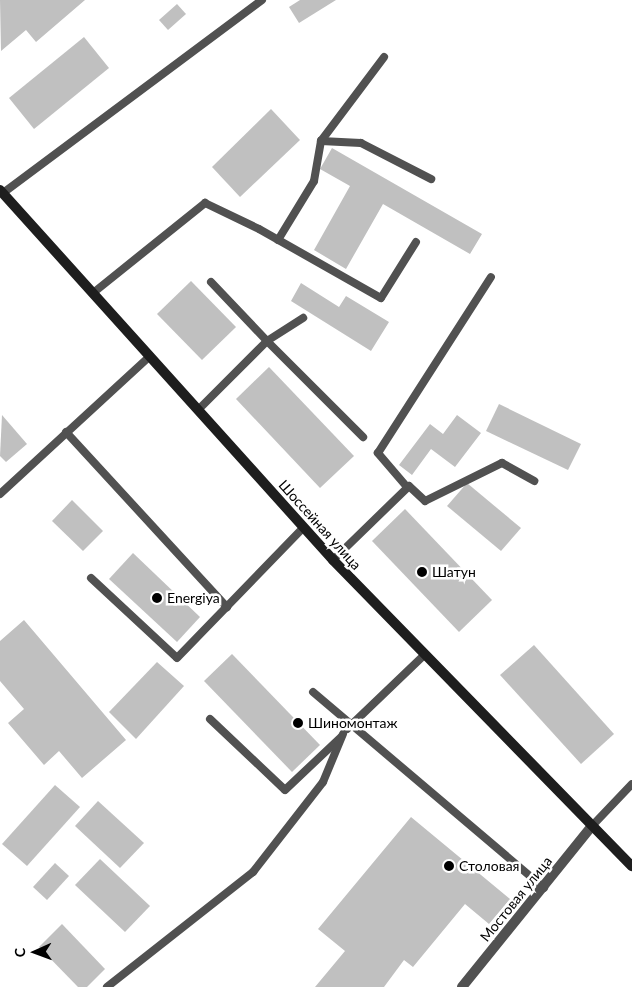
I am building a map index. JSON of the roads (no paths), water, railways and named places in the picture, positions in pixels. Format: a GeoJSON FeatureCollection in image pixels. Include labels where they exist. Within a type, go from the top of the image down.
{"type":"FeatureCollection","features":[{"type":"Feature","properties":{"kind":"main road","name":"Шоссейная улица"},"geometry":{"type":"LineString","coordinates":[[1,192],[303,528],[423,656],[591,828],[632,866]]}},
{"type":"Feature","properties":{"kind":"street","name":"Мостовая улица"},"geometry":{"type":"LineString","coordinates":[[462,987],[591,828]]}},
{"type":"Feature","properties":{"kind":"lane"},"geometry":{"type":"LineString","coordinates":[[1,192],[262,0]]}},
{"type":"Feature","properties":{"kind":"lane"},"geometry":{"type":"LineString","coordinates":[[278,240],[314,181],[320,141],[384,57]]}},
{"type":"Feature","properties":{"kind":"lane"},"geometry":{"type":"LineString","coordinates":[[320,141],[361,143],[431,179]]}},
{"type":"Feature","properties":{"kind":"lane"},"geometry":{"type":"LineString","coordinates":[[93,293],[205,203],[278,240],[381,298],[416,242]]}},
{"type":"Feature","properties":{"kind":"lane"},"geometry":{"type":"LineString","coordinates":[[491,277],[378,453],[407,487],[425,501],[502,463],[534,481]]}},
{"type":"Feature","properties":{"kind":"lane"},"geometry":{"type":"LineString","coordinates":[[211,282],[363,437]]}},
{"type":"Feature","properties":{"kind":"lane"},"geometry":{"type":"LineString","coordinates":[[198,410],[267,341],[303,318]]}},
{"type":"Feature","properties":{"kind":"lane"},"geometry":{"type":"LineString","coordinates":[[0,494],[150,356]]}},
{"type":"Feature","properties":{"kind":"lane"},"geometry":{"type":"LineString","coordinates":[[66,432],[227,607]]}},
{"type":"Feature","properties":{"kind":"lane"},"geometry":{"type":"LineString","coordinates":[[333,560],[407,487]]}},
{"type":"Feature","properties":{"kind":"lane"},"geometry":{"type":"LineString","coordinates":[[91,578],[177,658],[303,528]]}},
{"type":"Feature","properties":{"kind":"lane"},"geometry":{"type":"LineString","coordinates":[[210,720],[285,790],[423,656]]}},
{"type":"Feature","properties":{"kind":"lane"},"geometry":{"type":"LineString","coordinates":[[313,692],[350,726],[544,888]]}},
{"type":"Feature","properties":{"kind":"lane"},"geometry":{"type":"LineString","coordinates":[[106,987],[253,872],[323,782],[343,734]]}},
{"type":"Feature","properties":{"kind":"lane"},"geometry":{"type":"LineString","coordinates":[[591,828],[632,784]]}},
{"type":"Feature","properties":{"kind":"place","name":"Шатун"},"geometry":{"type":"Point","coordinates":[422,572]}},
{"type":"Feature","properties":{"kind":"place","name":"Energiya"},"geometry":{"type":"Point","coordinates":[157,598]}},
{"type":"Feature","properties":{"kind":"place","name":"Шиномонтаж"},"geometry":{"type":"Point","coordinates":[298,723]}},
{"type":"Feature","properties":{"kind":"place","name":"Столовая"},"geometry":{"type":"Point","coordinates":[449,866]}}]}
